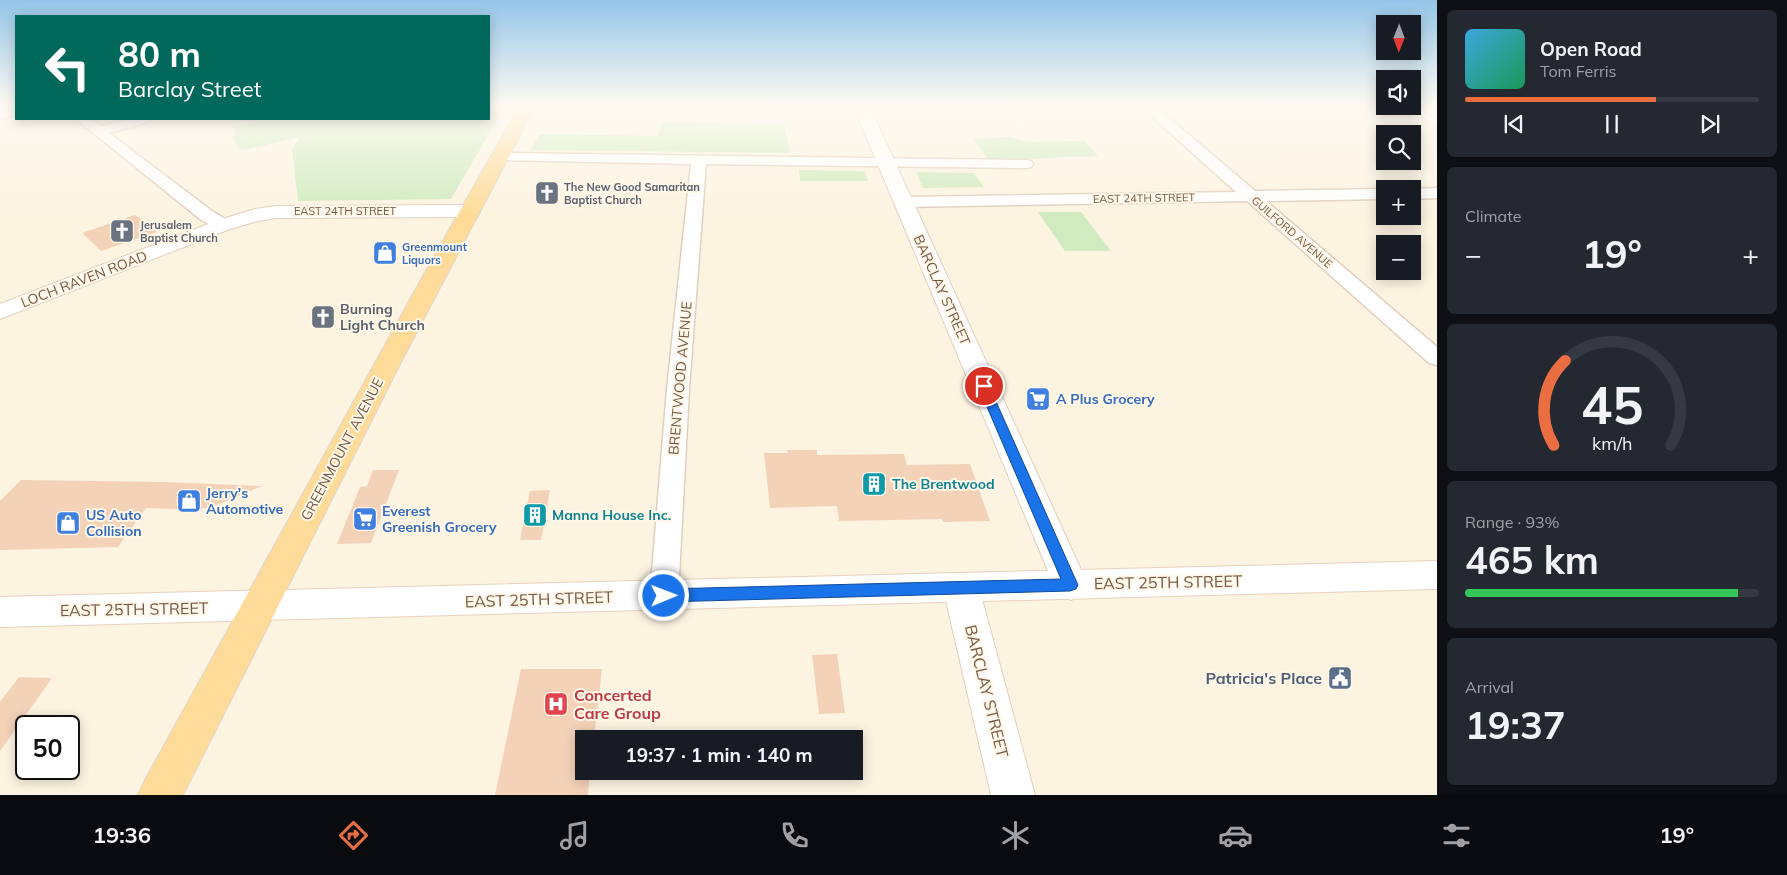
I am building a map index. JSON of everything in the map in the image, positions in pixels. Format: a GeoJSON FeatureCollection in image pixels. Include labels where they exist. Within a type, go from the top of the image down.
{"type":"FeatureCollection","features":[{"type":"Feature","properties":{"kind":"main road","name":"GREENMOUNT AVENUE"},"geometry":{"type":"LineString","coordinates":[[160,795],[346,439],[507,142]]}},
{"type":"Feature","properties":{"kind":"street"},"geometry":{"type":"LineString","coordinates":[[112,142],[206,215],[223,225]]}},
{"type":"Feature","properties":{"kind":"street","name":"BARCLAY STREET"},"geometry":{"type":"LineString","coordinates":[[877,142],[1070,585]]}},
{"type":"Feature","properties":{"kind":"street","name":"GUILFORD AVENUE"},"geometry":{"type":"LineString","coordinates":[[1189,142],[1437,358]]}},
{"type":"Feature","properties":{"kind":"street"},"geometry":{"type":"LineString","coordinates":[[499,157],[1026,164]]}},
{"type":"Feature","properties":{"kind":"street","name":"BRENTWOOD AVENUE"},"geometry":{"type":"LineString","coordinates":[[664,596],[678,390],[699,160]]}},
{"type":"Feature","properties":{"kind":"street"},"geometry":{"type":"LineString","coordinates":[[1421,194],[1437,193]]}},
{"type":"Feature","properties":{"kind":"street","name":"EAST 24TH STREET"},"geometry":{"type":"LineString","coordinates":[[903,202],[1376,194]]}},
{"type":"Feature","properties":{"kind":"street","name":"EAST 24TH STREET"},"geometry":{"type":"LineString","coordinates":[[223,225],[255,215],[276,212],[469,211]]}},
{"type":"Feature","properties":{"kind":"street","name":"LOCH RAVEN ROAD"},"geometry":{"type":"LineString","coordinates":[[0,312],[223,225]]}},
{"type":"Feature","properties":{"kind":"street","name":"EAST 25TH STREET"},"geometry":{"type":"LineString","coordinates":[[0,612],[1437,575]]}},
{"type":"Feature","properties":{"kind":"street","name":"BARCLAY STREET"},"geometry":{"type":"LineString","coordinates":[[961,588],[1013,795]]}},
{"type":"Feature","properties":{"kind":"green space"},"geometry":{"type":"Polygon","coordinates":[[[235,142],[278,142],[244,150],[239,149],[235,142]]]}},
{"type":"Feature","properties":{"kind":"green space"},"geometry":{"type":"Polygon","coordinates":[[[297,142],[484,142],[451,199],[298,201],[292,150],[297,142]]]}},
{"type":"Feature","properties":{"kind":"green space"},"geometry":{"type":"Polygon","coordinates":[[[535,142],[788,142],[790,153],[531,150],[535,142]]]}},
{"type":"Feature","properties":{"kind":"green space"},"geometry":{"type":"Polygon","coordinates":[[[976,142],[1086,142],[1098,156],[1029,159],[987,159],[976,142]]]}},
{"type":"Feature","properties":{"kind":"green space"},"geometry":{"type":"Polygon","coordinates":[[[799,170],[865,171],[868,181],[800,181],[799,170]]]}},
{"type":"Feature","properties":{"kind":"green space"},"geometry":{"type":"Polygon","coordinates":[[[916,172],[974,173],[984,187],[923,188],[916,172]]]}},
{"type":"Feature","properties":{"kind":"green space"},"geometry":{"type":"Polygon","coordinates":[[[1038,212],[1081,212],[1111,251],[1065,251],[1038,212]]]}},
{"type":"Feature","properties":{"kind":"building","name":"Jerusalem Baptist Church"},"geometry":{"type":"Polygon","coordinates":[[[135,215],[157,232],[101,251],[82,233],[135,215]]]}},
{"type":"Feature","properties":{"kind":"building","name":"The Brentwood"},"geometry":{"type":"Polygon","coordinates":[[[787,450],[817,450],[817,455],[904,454],[907,465],[970,464],[990,521],[943,522],[942,519],[839,521],[837,506],[770,508],[764,453],[788,453],[787,450]]]}},
{"type":"Feature","properties":{"kind":"building","name":"Everest Greenish Grocery"},"geometry":{"type":"Polygon","coordinates":[[[373,470],[399,470],[371,543],[337,544],[360,487],[367,486],[373,470]]]}},
{"type":"Feature","properties":{"kind":"building","name":"US Auto Collision"},"geometry":{"type":"Polygon","coordinates":[[[21,480],[163,482],[262,486],[201,510],[146,508],[118,547],[0,550],[0,501],[21,480]]]}},
{"type":"Feature","properties":{"kind":"building","name":"Manna House Inc."},"geometry":{"type":"Polygon","coordinates":[[[550,490],[541,540],[520,540],[530,491],[550,490]]]}},
{"type":"Feature","properties":{"kind":"building"},"geometry":{"type":"Polygon","coordinates":[[[837,654],[845,713],[819,714],[812,655],[837,654]]]}},
{"type":"Feature","properties":{"kind":"building","name":"Concerted Care Group"},"geometry":{"type":"Polygon","coordinates":[[[521,669],[602,669],[595,730],[575,730],[575,780],[589,780],[588,795],[495,795],[521,669]]]}},
{"type":"Feature","properties":{"kind":"building"},"geometry":{"type":"Polygon","coordinates":[[[19,677],[52,678],[26,715],[15,715],[15,730],[0,751],[0,702],[19,677]]]}},
{"type":"Feature","properties":{"kind":"place","name":"The New Good Samaritan Baptist Church"},"geometry":{"type":"Point","coordinates":[547,193]}},
{"type":"Feature","properties":{"kind":"place","name":"Jerusalem Baptist Church"},"geometry":{"type":"Point","coordinates":[122,231]}},
{"type":"Feature","properties":{"kind":"place","name":"Greenmount Liquors"},"geometry":{"type":"Point","coordinates":[385,253]}},
{"type":"Feature","properties":{"kind":"place","name":"Burning Light Church"},"geometry":{"type":"Point","coordinates":[323,317]}},
{"type":"Feature","properties":{"kind":"place","name":"A Plus Grocery"},"geometry":{"type":"Point","coordinates":[1038,399]}},
{"type":"Feature","properties":{"kind":"place","name":"The Brentwood"},"geometry":{"type":"Point","coordinates":[874,484]}},
{"type":"Feature","properties":{"kind":"place","name":"Jerry's Automotive"},"geometry":{"type":"Point","coordinates":[189,501]}},
{"type":"Feature","properties":{"kind":"place","name":"Manna House Inc."},"geometry":{"type":"Point","coordinates":[535,515]}},
{"type":"Feature","properties":{"kind":"place","name":"Everest Greenish Grocery"},"geometry":{"type":"Point","coordinates":[365,519]}},
{"type":"Feature","properties":{"kind":"place","name":"US Auto Collision"},"geometry":{"type":"Point","coordinates":[68,523]}},
{"type":"Feature","properties":{"kind":"place","name":"Patricia's Place"},"geometry":{"type":"Point","coordinates":[1340,678]}},
{"type":"Feature","properties":{"kind":"place","name":"Concerted Care Group"},"geometry":{"type":"Point","coordinates":[556,704]}},
{"type":"Feature","properties":{"kind":"route"},"geometry":{"type":"LineString","coordinates":[[664,596],[1070,585],[984,386]]}}]}
